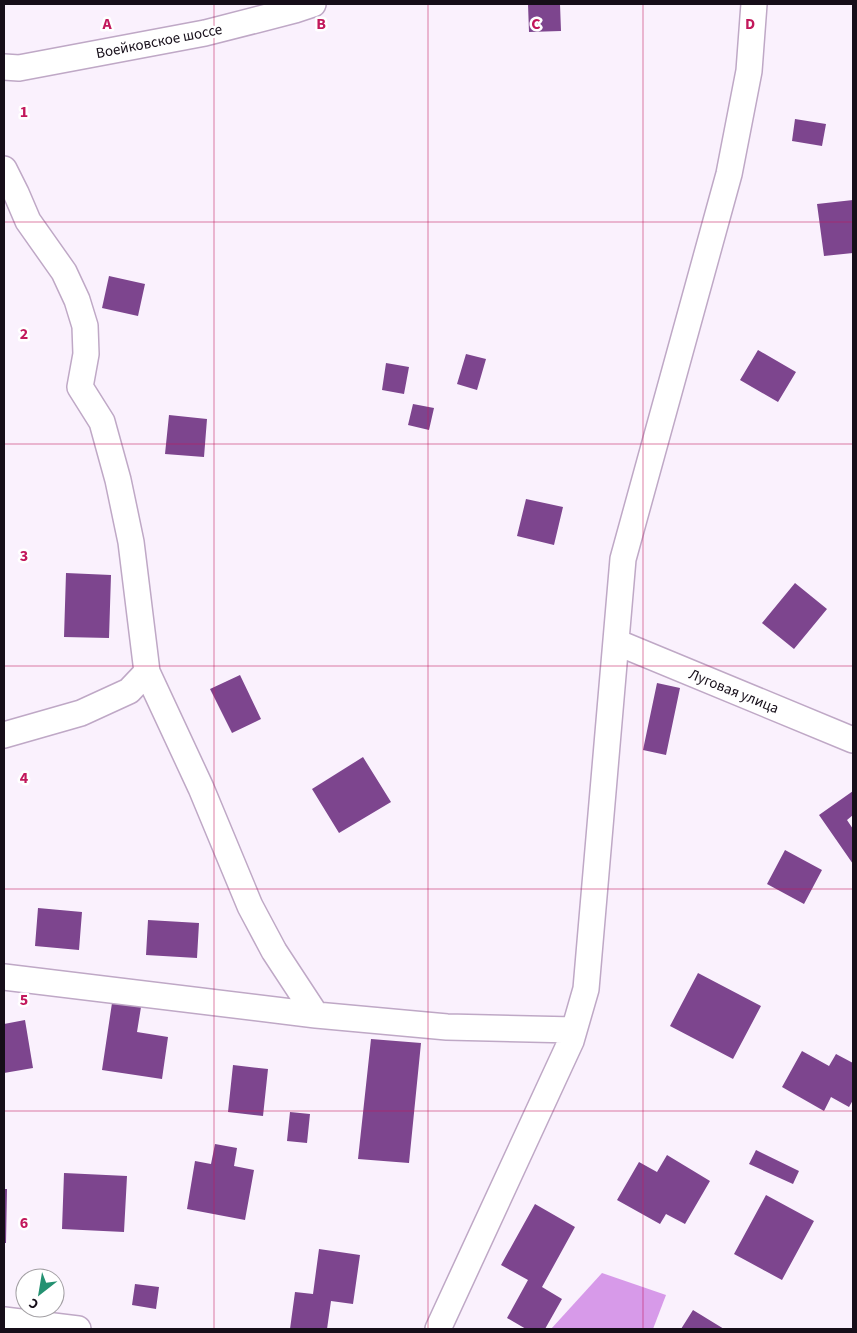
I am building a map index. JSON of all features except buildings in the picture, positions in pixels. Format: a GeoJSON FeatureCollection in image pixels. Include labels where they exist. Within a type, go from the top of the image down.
{"type":"FeatureCollection","features":[{"type":"Feature","properties":{"kind":"street","name":"Воейковское шоссе"},"geometry":{"type":"LineString","coordinates":[[4,67],[19,68],[205,33],[313,4]]}},
{"type":"Feature","properties":{"kind":"street"},"geometry":{"type":"LineString","coordinates":[[438,1329],[571,1041],[586,989],[623,560],[729,174],[749,71],[754,4]]}},
{"type":"Feature","properties":{"kind":"street"},"geometry":{"type":"LineString","coordinates":[[4,169],[28,221],[64,272],[77,300],[85,326],[86,354],[80,387],[102,422],[118,480],[131,542],[147,672],[201,788],[250,906],[274,951],[316,1015]]}},
{"type":"Feature","properties":{"kind":"street","name":"Луговая улица"},"geometry":{"type":"LineString","coordinates":[[616,642],[853,740]]}},
{"type":"Feature","properties":{"kind":"street"},"geometry":{"type":"LineString","coordinates":[[4,735],[81,713],[129,691],[147,672]]}},
{"type":"Feature","properties":{"kind":"street"},"geometry":{"type":"LineString","coordinates":[[4,977],[316,1015],[447,1027],[574,1030]]}},
{"type":"Feature","properties":{"kind":"street"},"geometry":{"type":"LineString","coordinates":[[4,1320],[78,1329]]}},
{"type":"Feature","properties":{"kind":"shaded area"},"geometry":{"type":"Polygon","coordinates":[[[602,1273],[666,1295],[653,1329],[551,1329],[602,1273]]]}}]}
